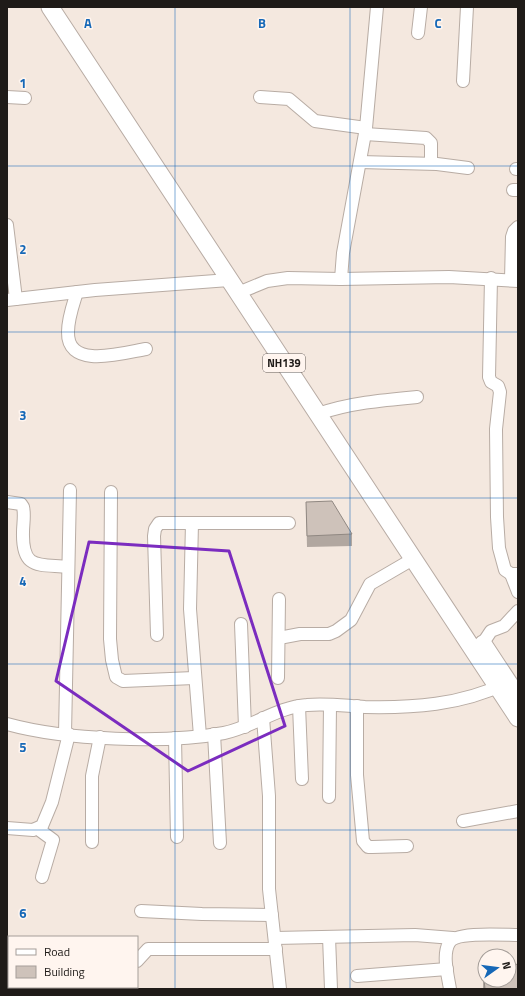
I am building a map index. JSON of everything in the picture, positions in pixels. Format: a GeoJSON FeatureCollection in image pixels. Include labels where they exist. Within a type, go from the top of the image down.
{"type":"FeatureCollection","features":[{"type":"Feature","properties":{"kind":"highway","name":"NH139"},"geometry":{"type":"LineString","coordinates":[[50,7],[101,75],[238,287],[483,643],[518,718]]}},
{"type":"Feature","properties":{"kind":"highway","name":"NH139"},"geometry":{"type":"LineString","coordinates":[[64,7],[101,75]]}},
{"type":"Feature","properties":{"kind":"highway","name":"NH139"},"geometry":{"type":"LineString","coordinates":[[323,412],[413,559],[503,685],[518,697]]}},
{"type":"Feature","properties":{"kind":"street"},"geometry":{"type":"LineString","coordinates":[[341,280],[343,253],[366,131],[377,7]]}},
{"type":"Feature","properties":{"kind":"street"},"geometry":{"type":"LineString","coordinates":[[418,33],[421,7]]}},
{"type":"Feature","properties":{"kind":"street"},"geometry":{"type":"LineString","coordinates":[[463,81],[467,7]]}},
{"type":"Feature","properties":{"kind":"street"},"geometry":{"type":"LineString","coordinates":[[7,97],[25,98]]}},
{"type":"Feature","properties":{"kind":"street"},"geometry":{"type":"LineString","coordinates":[[260,97],[289,99],[315,121],[366,131],[426,138],[431,143],[431,163]]}},
{"type":"Feature","properties":{"kind":"street"},"geometry":{"type":"LineString","coordinates":[[360,162],[431,163],[468,168]]}},
{"type":"Feature","properties":{"kind":"street"},"geometry":{"type":"LineString","coordinates":[[7,226],[11,299],[77,292],[238,287],[282,278],[341,280],[418,277],[491,278],[514,280],[512,237],[514,231],[518,227]]}},
{"type":"Feature","properties":{"kind":"street"},"geometry":{"type":"LineString","coordinates":[[491,278],[489,377],[491,382],[498,386],[500,392],[496,429],[498,536],[501,560],[505,570],[514,574],[518,592]]}},
{"type":"Feature","properties":{"kind":"street"},"geometry":{"type":"LineString","coordinates":[[77,292],[68,332],[72,348],[77,353],[95,356],[146,349]]}},
{"type":"Feature","properties":{"kind":"street"},"geometry":{"type":"LineString","coordinates":[[323,412],[387,400],[417,398]]}},
{"type":"Feature","properties":{"kind":"street"},"geometry":{"type":"LineString","coordinates":[[38,829],[44,822],[52,802],[67,734],[70,490]]}},
{"type":"Feature","properties":{"kind":"street"},"geometry":{"type":"LineString","coordinates":[[111,492],[110,639],[112,660],[116,677],[119,680],[127,681],[194,678]]}},
{"type":"Feature","properties":{"kind":"street"},"geometry":{"type":"LineString","coordinates":[[7,502],[21,504],[23,507],[23,549],[28,558],[37,564],[68,567]]}},
{"type":"Feature","properties":{"kind":"street"},"geometry":{"type":"LineString","coordinates":[[157,635],[154,530],[159,523],[289,523]]}},
{"type":"Feature","properties":{"kind":"street"},"geometry":{"type":"LineString","coordinates":[[192,523],[190,610],[194,678],[200,736]]}},
{"type":"Feature","properties":{"kind":"street"},"geometry":{"type":"LineString","coordinates":[[278,638],[300,634],[329,634],[336,631],[351,620],[370,584],[413,559]]}},
{"type":"Feature","properties":{"kind":"street"},"geometry":{"type":"LineString","coordinates":[[278,678],[279,599]]}},
{"type":"Feature","properties":{"kind":"street"},"geometry":{"type":"LineString","coordinates":[[483,643],[491,631],[504,626],[518,611]]}},
{"type":"Feature","properties":{"kind":"street"},"geometry":{"type":"LineString","coordinates":[[241,624],[245,727]]}},
{"type":"Feature","properties":{"kind":"street"},"geometry":{"type":"LineString","coordinates":[[7,724],[67,734],[100,737],[175,738],[214,734],[245,727],[278,711],[299,706],[330,705],[393,707],[444,703],[486,692],[503,685]]}},
{"type":"Feature","properties":{"kind":"street"},"geometry":{"type":"LineString","coordinates":[[329,797],[330,705]]}},
{"type":"Feature","properties":{"kind":"street"},"geometry":{"type":"LineString","coordinates":[[299,706],[302,778]]}},
{"type":"Feature","properties":{"kind":"street"},"geometry":{"type":"LineString","coordinates":[[357,706],[357,775],[363,841],[368,847],[407,846]]}},
{"type":"Feature","properties":{"kind":"street"},"geometry":{"type":"LineString","coordinates":[[262,718],[269,796],[269,884],[280,989]]}},
{"type":"Feature","properties":{"kind":"street"},"geometry":{"type":"LineString","coordinates":[[214,734],[220,843]]}},
{"type":"Feature","properties":{"kind":"street"},"geometry":{"type":"LineString","coordinates":[[92,842],[92,776],[100,737]]}},
{"type":"Feature","properties":{"kind":"street"},"geometry":{"type":"LineString","coordinates":[[175,738],[177,837]]}},
{"type":"Feature","properties":{"kind":"street"},"geometry":{"type":"LineString","coordinates":[[463,821],[518,811]]}},
{"type":"Feature","properties":{"kind":"street"},"geometry":{"type":"LineString","coordinates":[[7,828],[38,829],[53,840],[49,859],[42,877]]}},
{"type":"Feature","properties":{"kind":"street"},"geometry":{"type":"LineString","coordinates":[[141,911],[272,915]]}},
{"type":"Feature","properties":{"kind":"street"},"geometry":{"type":"LineString","coordinates":[[138,960],[148,949],[276,943],[329,937],[415,935],[453,938],[472,935],[518,935]]}},
{"type":"Feature","properties":{"kind":"street"},"geometry":{"type":"LineString","coordinates":[[329,937],[330,989]]}},
{"type":"Feature","properties":{"kind":"street"},"geometry":{"type":"LineString","coordinates":[[450,989],[447,969],[447,949],[449,942],[453,938]]}},
{"type":"Feature","properties":{"kind":"street"},"geometry":{"type":"LineString","coordinates":[[357,976],[447,969]]}},
{"type":"Feature","properties":{"kind":"highlighted area"},"geometry":{"type":"Polygon","coordinates":[[[89,542],[229,551],[285,726],[188,771],[56,681],[89,542]]]}},
{"type":"Feature","properties":{"kind":"building"},"geometry":{"type":"Polygon","coordinates":[[[332,501],[352,534],[307,536],[306,502],[332,501]]]}},
{"type":"Feature","properties":{"kind":"building"},"geometry":{"type":"Polygon","coordinates":[[[517,964],[518,989],[485,989],[517,988],[517,964]]]}}]}
